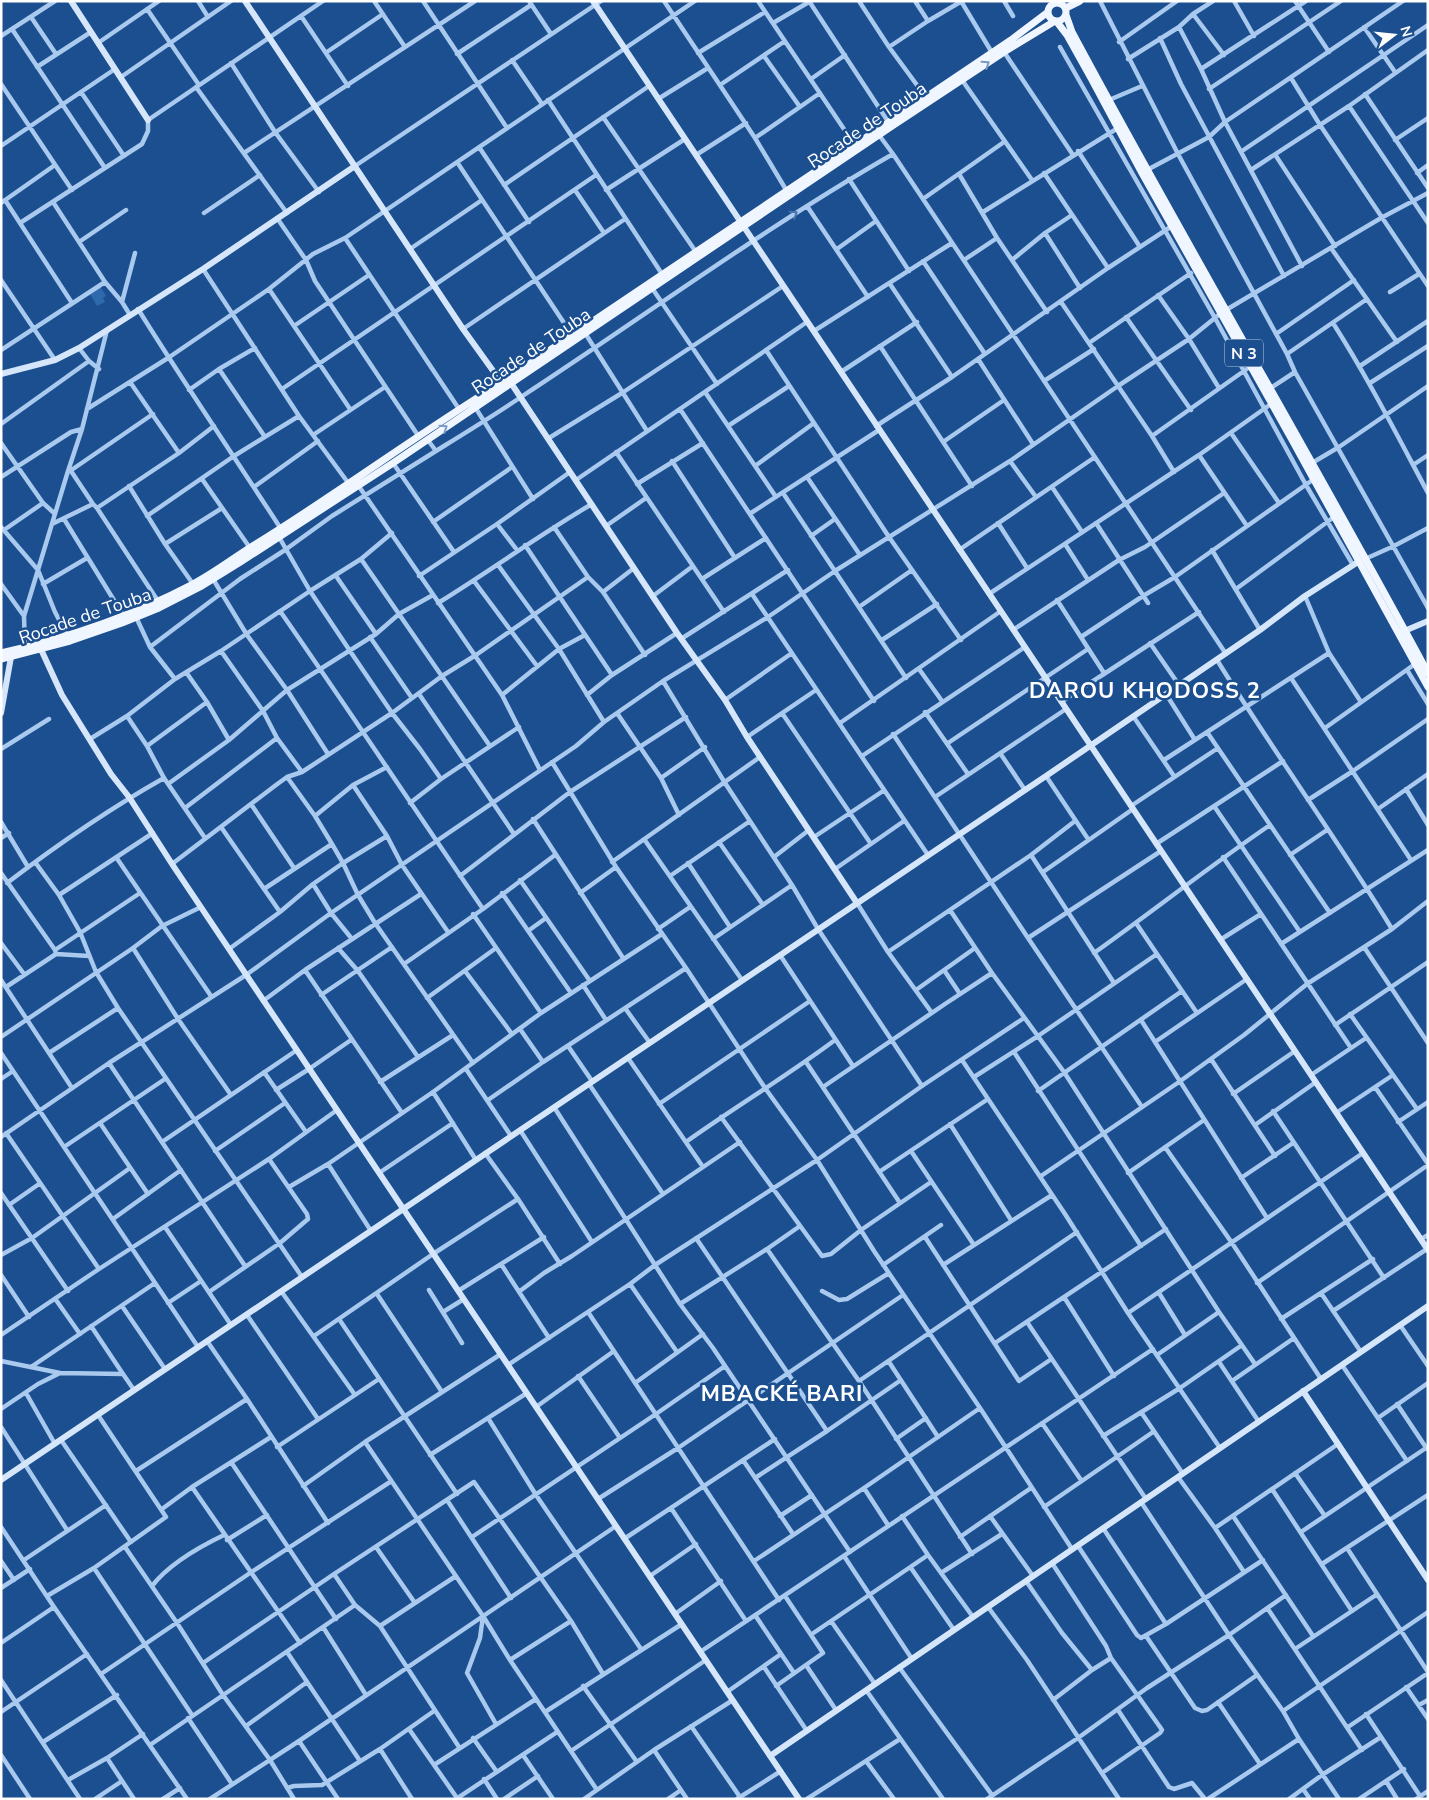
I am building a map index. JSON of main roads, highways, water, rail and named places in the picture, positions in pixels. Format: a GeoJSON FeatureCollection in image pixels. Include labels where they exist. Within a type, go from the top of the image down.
{"type":"FeatureCollection","features":[{"type":"Feature","properties":{"kind":"main road"},"geometry":{"type":"LineString","coordinates":[[1066,12],[1060,4],[1051,3],[1048,12],[1050,19],[1056,22],[1062,20],[1066,12],[1080,1]]}},
{"type":"Feature","properties":{"kind":"main road","name":"Rocade de Touba"},"geometry":{"type":"LineString","coordinates":[[1,659],[25,648],[40,646],[123,615],[194,584],[281,529],[459,409],[505,384],[652,288],[741,224],[878,135],[925,96],[1011,40],[1048,12]]}},
{"type":"Feature","properties":{"kind":"main road","name":"N 3"},"geometry":{"type":"LineString","coordinates":[[1066,12],[1072,32],[1224,312],[1312,463],[1359,562]]}},
{"type":"Feature","properties":{"kind":"main road","name":"N 3"},"geometry":{"type":"LineString","coordinates":[[1056,22],[1067,35],[1172,226],[1193,271],[1224,312],[1271,404],[1359,562],[1428,673]]}},
{"type":"Feature","properties":{"kind":"main road","name":"Rocade de Touba"},"geometry":{"type":"LineString","coordinates":[[787,193],[854,144],[1056,22]]}},
{"type":"Feature","properties":{"kind":"main road","name":"Rocade de Touba"},"geometry":{"type":"LineString","coordinates":[[1,652],[12,654],[78,638],[159,608],[212,579],[393,463],[475,407],[572,335],[662,274],[741,224]]}},
{"type":"Feature","properties":{"kind":"main road","name":"N 3"},"geometry":{"type":"LineString","coordinates":[[1402,632],[1415,664],[1428,687]]}},
{"type":"Feature","properties":{"kind":"district","name":"DAROU KHODOSS 2"},"geometry":{"type":"Point","coordinates":[1145,690]}},
{"type":"Feature","properties":{"kind":"district","name":"MBACKÉ BARI"},"geometry":{"type":"Point","coordinates":[782,1393]}}]}
